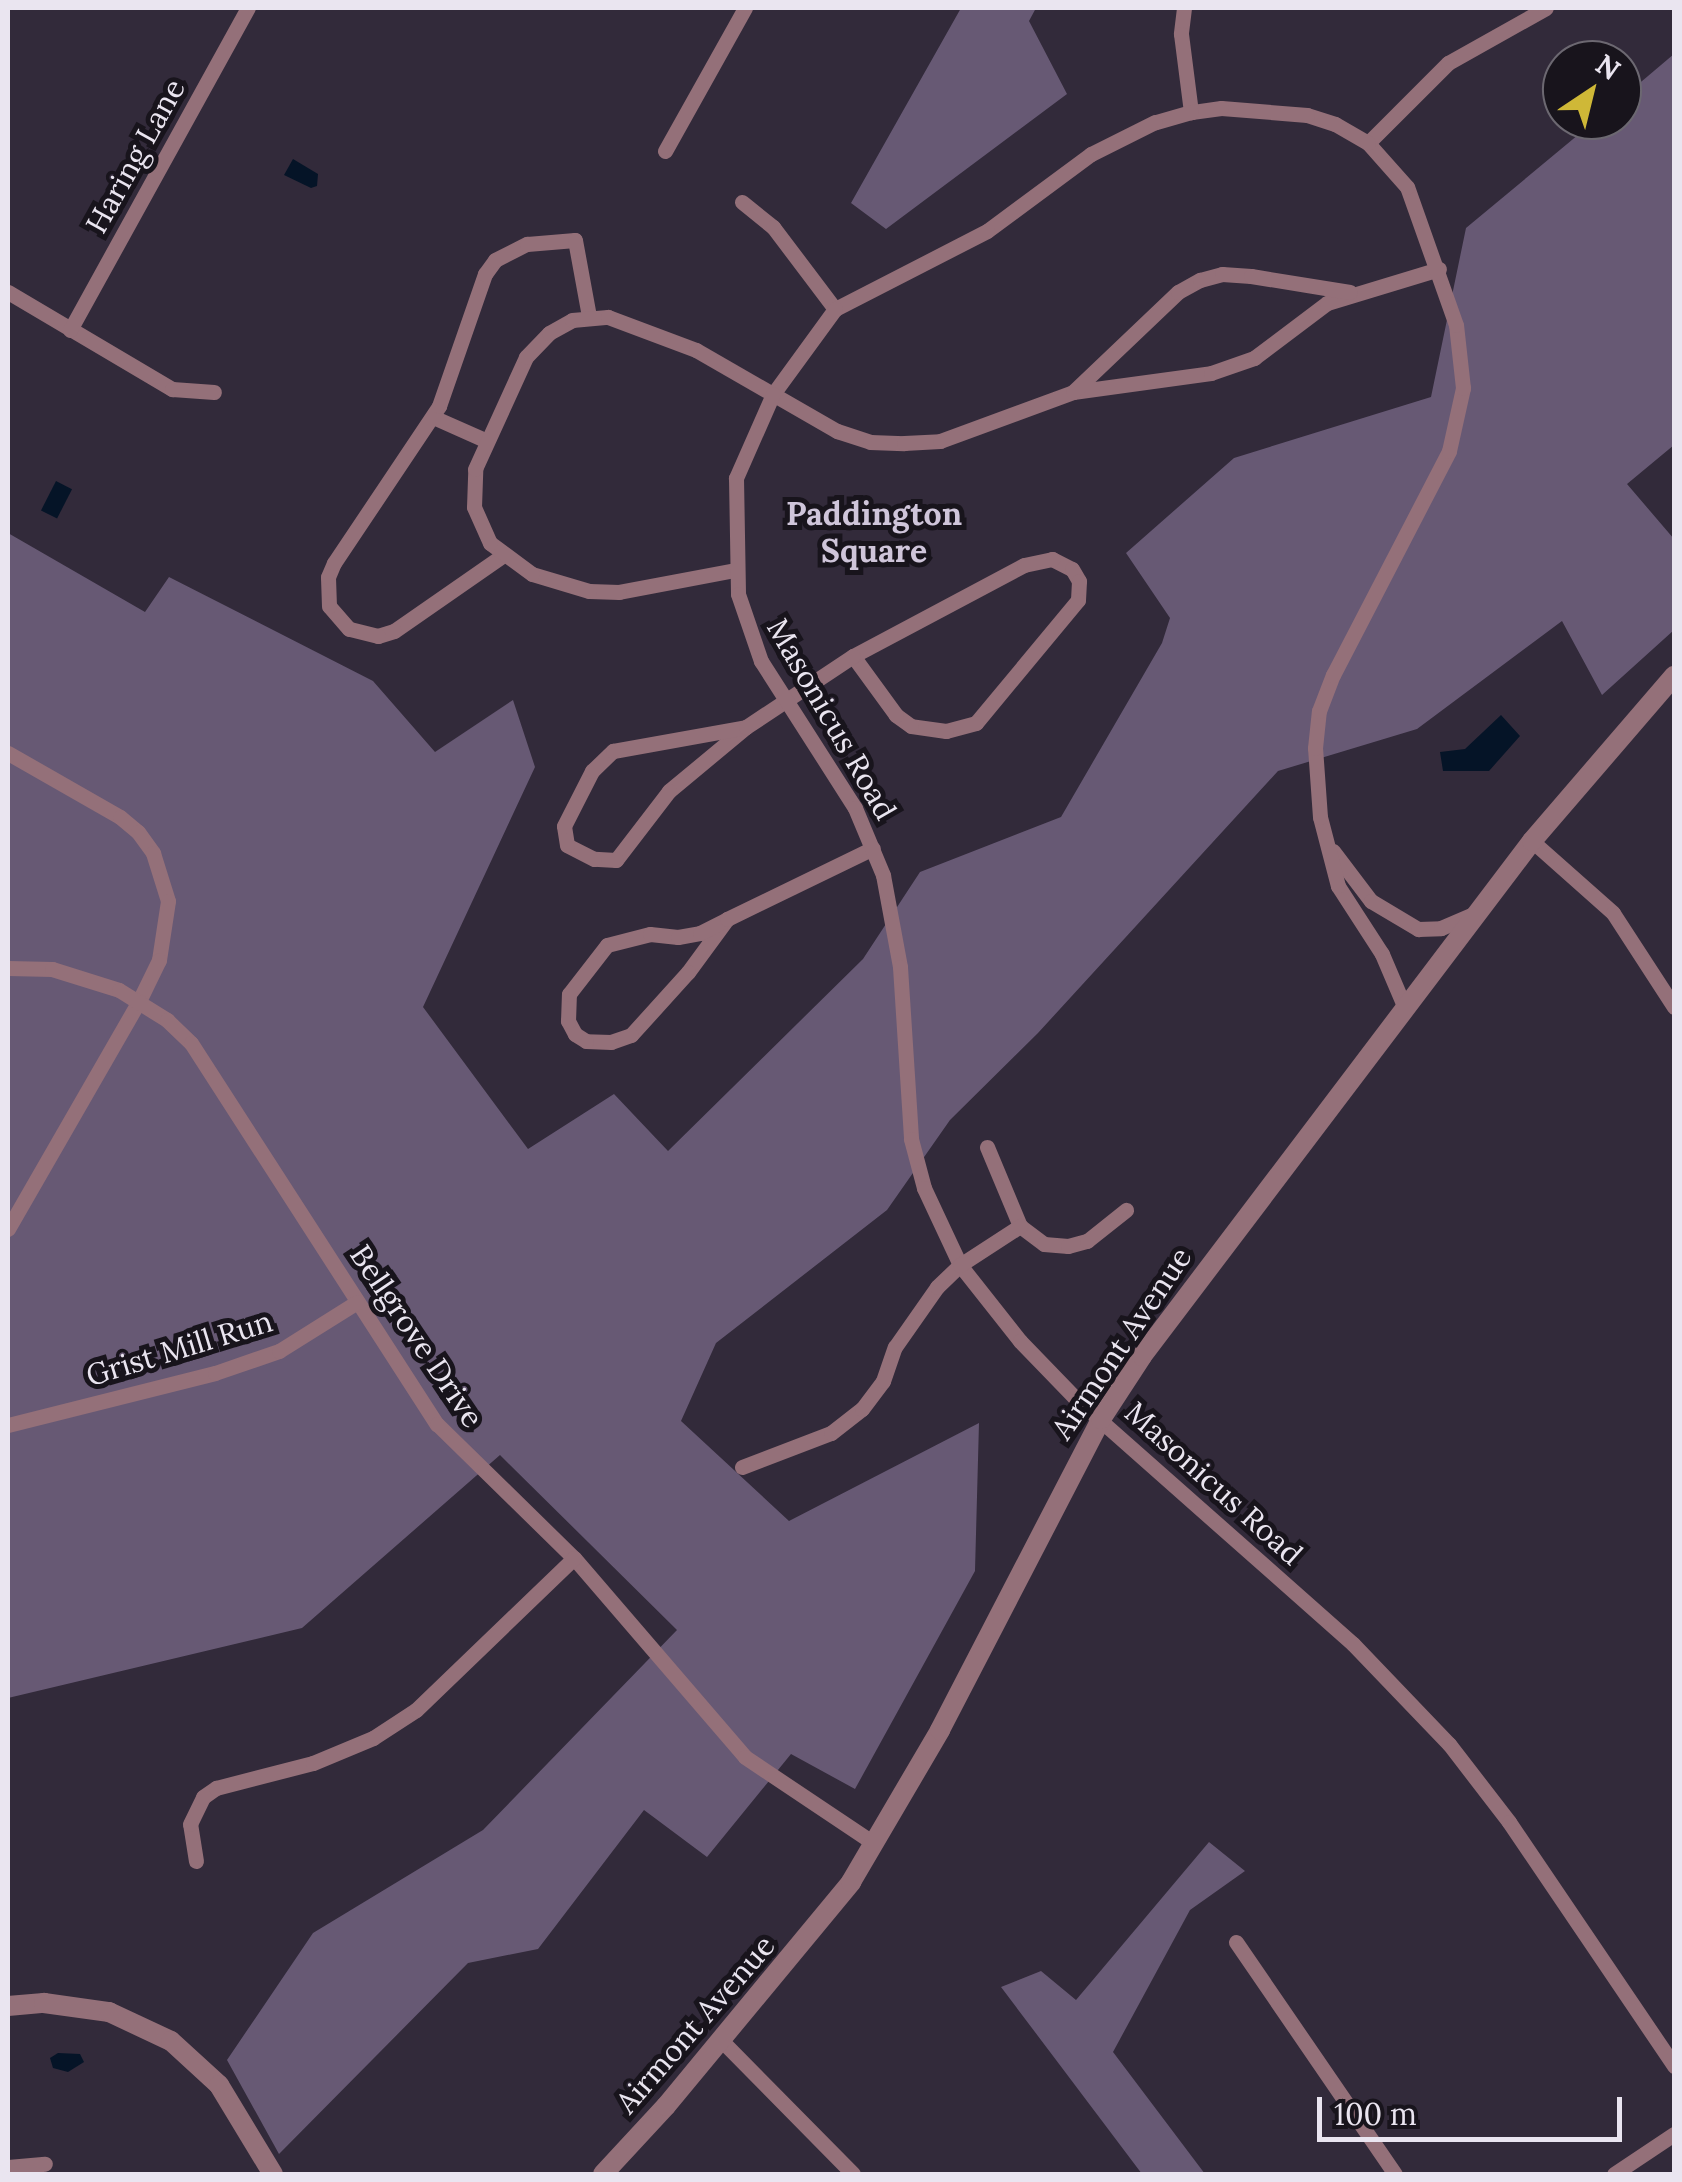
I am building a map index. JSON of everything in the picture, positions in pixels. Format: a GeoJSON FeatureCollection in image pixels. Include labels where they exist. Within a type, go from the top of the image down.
{"type":"FeatureCollection","features":[{"type":"Feature","properties":{"kind":"street","name":"Haring Lane"},"geometry":{"type":"LineString","coordinates":[[70,330],[248,8]]}},
{"type":"Feature","properties":{"kind":"street"},"geometry":{"type":"LineString","coordinates":[[665,151],[745,8]]}},
{"type":"Feature","properties":{"kind":"street"},"geometry":{"type":"LineString","coordinates":[[1184,8],[1181,34],[1191,112]]}},
{"type":"Feature","properties":{"kind":"street"},"geometry":{"type":"LineString","coordinates":[[1368,143],[1448,64],[1536,11]]}},
{"type":"Feature","properties":{"kind":"street","name":"Masonicus Road"},"geometry":{"type":"LineString","coordinates":[[1406,1008],[1382,954],[1338,886],[1315,784],[1319,712],[1333,675],[1450,451],[1458,420],[1461,355],[1438,270],[1407,187],[1368,143],[1335,124],[1307,115],[1221,108],[1191,112],[1154,122],[1091,154],[988,232],[836,309],[772,394],[736,478],[734,570],[746,624],[761,661],[834,770],[873,848],[898,953],[911,1140],[924,1188],[960,1265],[1020,1341],[1100,1419],[1353,1644],[1449,1744],[1509,1822],[1674,2066]]}},
{"type":"Feature","properties":{"kind":"street"},"geometry":{"type":"LineString","coordinates":[[742,202],[773,226],[836,309]]}},
{"type":"Feature","properties":{"kind":"street"},"geometry":{"type":"LineString","coordinates":[[502,556],[394,631],[378,636],[348,629],[329,606],[328,577],[334,563],[432,417],[452,379],[485,274],[508,251],[554,239],[575,240],[589,316]]}},
{"type":"Feature","properties":{"kind":"street"},"geometry":{"type":"LineString","coordinates":[[734,570],[619,592],[589,591],[532,574],[502,556],[480,526],[474,507],[474,468],[526,357],[549,333],[589,316],[608,317],[669,338],[836,431],[870,442],[904,444],[940,441],[1073,392],[1211,373],[1254,358],[1327,302],[1350,292],[1438,270]]}},
{"type":"Feature","properties":{"kind":"street"},"geometry":{"type":"LineString","coordinates":[[1073,392],[1178,292],[1200,280],[1222,274],[1251,276],[1350,292]]}},
{"type":"Feature","properties":{"kind":"street"},"geometry":{"type":"LineString","coordinates":[[8,292],[172,389],[214,392]]}},
{"type":"Feature","properties":{"kind":"street"},"geometry":{"type":"LineString","coordinates":[[432,417],[485,440]]}},
{"type":"Feature","properties":{"kind":"street"},"geometry":{"type":"LineString","coordinates":[[746,727],[612,751],[592,771],[564,826],[567,845],[594,859],[616,860],[669,791],[746,727],[852,656],[1039,560],[1062,562],[1079,581],[1078,600],[989,710],[963,729],[911,726],[896,715],[852,656]]}},
{"type":"Feature","properties":{"kind":"street","name":"Airmont Avenue"},"geometry":{"type":"LineString","coordinates":[[603,2174],[804,1944],[875,1844],[940,1730],[1100,1419],[1142,1356],[1532,841],[1674,676]]}},
{"type":"Feature","properties":{"kind":"street"},"geometry":{"type":"LineString","coordinates":[[8,752],[120,816],[153,853],[166,888],[168,925],[140,1001],[8,1229]]}},
{"type":"Feature","properties":{"kind":"street"},"geometry":{"type":"LineString","coordinates":[[1532,841],[1612,913],[1674,1006]]}},
{"type":"Feature","properties":{"kind":"street","name":"Masonicus Road"},"geometry":{"type":"LineString","coordinates":[[1326,843],[1371,900],[1418,929],[1441,928],[1478,912]]}},
{"type":"Feature","properties":{"kind":"street"},"geometry":{"type":"LineString","coordinates":[[727,919],[688,972],[631,1035],[611,1042],[586,1041],[575,1034],[568,1022],[569,994],[607,946],[650,934],[678,938],[700,933],[727,919],[873,848]]}},
{"type":"Feature","properties":{"kind":"street","name":"Bellgrove Drive"},"geometry":{"type":"LineString","coordinates":[[8,968],[52,969],[88,978],[140,1001],[167,1020],[207,1062],[437,1424],[574,1558],[744,1757],[875,1844]]}},
{"type":"Feature","properties":{"kind":"street"},"geometry":{"type":"LineString","coordinates":[[987,1146],[1020,1226],[1044,1244],[1068,1246],[1088,1241],[1126,1210]]}},
{"type":"Feature","properties":{"kind":"street"},"geometry":{"type":"LineString","coordinates":[[742,1466],[831,1433],[862,1409],[883,1381],[895,1347],[914,1315],[960,1265],[1020,1226]]}},
{"type":"Feature","properties":{"kind":"street","name":"Grist Mill Run"},"geometry":{"type":"LineString","coordinates":[[8,1425],[215,1373],[279,1351],[358,1302]]}},
{"type":"Feature","properties":{"kind":"street"},"geometry":{"type":"LineString","coordinates":[[196,1861],[190,1824],[203,1796],[216,1788],[313,1762],[373,1738],[427,1700],[574,1558]]}},
{"type":"Feature","properties":{"kind":"street"},"geometry":{"type":"LineString","coordinates":[[1236,1942],[1395,2174]]}},
{"type":"Feature","properties":{"kind":"street"},"geometry":{"type":"LineString","coordinates":[[8,2006],[44,2003],[108,2012],[171,2041],[219,2085],[272,2174]]}},
{"type":"Feature","properties":{"kind":"street"},"geometry":{"type":"LineString","coordinates":[[721,2040],[853,2174]]}},
{"type":"Feature","properties":{"kind":"street"},"geometry":{"type":"LineString","coordinates":[[1614,2174],[1674,2134]]}},
{"type":"Feature","properties":{"kind":"street"},"geometry":{"type":"LineString","coordinates":[[8,2167],[46,2164]]}},
{"type":"Feature","properties":{"kind":"shaded area"},"geometry":{"type":"Polygon","coordinates":[[[961,8],[1036,8],[1029,21],[1067,94],[886,229],[851,203],[961,8]]]}},
{"type":"Feature","properties":{"kind":"shaded area"},"geometry":{"type":"Polygon","coordinates":[[[1674,54],[1674,445],[1627,484],[1674,539],[1674,630],[1602,695],[1562,621],[1417,729],[1278,771],[1038,1033],[950,1120],[887,1210],[716,1343],[681,1421],[789,1521],[979,1423],[975,1571],[855,1789],[791,1754],[707,1857],[644,1810],[538,1949],[468,1963],[279,2154],[227,2060],[313,1933],[483,1830],[677,1630],[500,1455],[302,1628],[8,1698],[8,533],[145,612],[169,577],[373,681],[435,752],[513,700],[535,767],[423,1007],[528,1149],[614,1094],[668,1151],[863,959],[920,872],[1061,817],[1162,643],[1170,618],[1126,553],[1234,458],[1431,397],[1466,228],[1572,140],[1642,140],[1642,81],[1674,54]]]}},
{"type":"Feature","properties":{"kind":"shaded area"},"geometry":{"type":"Polygon","coordinates":[[[1209,1842],[1245,1871],[1190,1910],[1113,2052],[1205,2174],[1142,2174],[1001,1987],[1041,1971],[1076,2000],[1209,1842]]]}},
{"type":"Feature","properties":{"kind":"water"},"geometry":{"type":"Polygon","coordinates":[[[293,159],[318,174],[317,186],[311,188],[284,175],[293,159]]]}},
{"type":"Feature","properties":{"kind":"water"},"geometry":{"type":"Polygon","coordinates":[[[56,481],[72,489],[57,519],[41,510],[56,481]]]}},
{"type":"Feature","properties":{"kind":"water"},"geometry":{"type":"Polygon","coordinates":[[[1501,715],[1520,736],[1489,771],[1443,771],[1440,752],[1465,749],[1501,715]]]}},
{"type":"Feature","properties":{"kind":"water"},"geometry":{"type":"Polygon","coordinates":[[[58,2053],[80,2054],[84,2062],[68,2072],[53,2068],[50,2058],[58,2053]]]}},
{"type":"Feature","properties":{"kind":"district","name":"Paddington Square"},"geometry":{"type":"Point","coordinates":[874,534]}}]}
